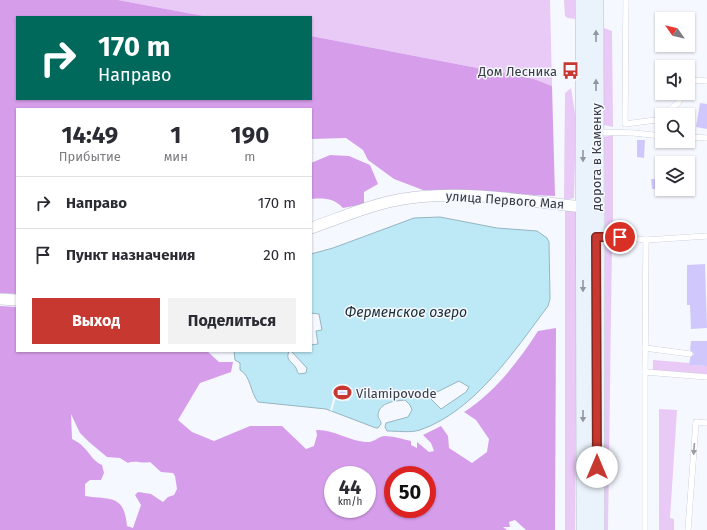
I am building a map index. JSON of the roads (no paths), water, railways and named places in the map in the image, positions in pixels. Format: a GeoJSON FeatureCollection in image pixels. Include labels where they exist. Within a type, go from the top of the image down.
{"type":"FeatureCollection","features":[{"type":"Feature","properties":{"kind":"main road","name":"дорога в Каменку"},"geometry":{"type":"LineString","coordinates":[[583,0],[584,530]]}},
{"type":"Feature","properties":{"kind":"main road","name":"дорога в Каменку"},"geometry":{"type":"LineString","coordinates":[[596,0],[597,530]]}},
{"type":"Feature","properties":{"kind":"street","name":"улица Первого Мая"},"geometry":{"type":"LineString","coordinates":[[312,228],[384,204],[409,198],[442,195],[583,207]]}},
{"type":"Feature","properties":{"kind":"street"},"geometry":{"type":"LineString","coordinates":[[0,299],[16,300]]}},
{"type":"Feature","properties":{"kind":"lane"},"geometry":{"type":"LineString","coordinates":[[626,0],[625,124],[655,120]]}},
{"type":"Feature","properties":{"kind":"lane"},"geometry":{"type":"LineString","coordinates":[[695,80],[707,82]]}},
{"type":"Feature","properties":{"kind":"lane"},"geometry":{"type":"LineString","coordinates":[[672,108],[680,100]]}},
{"type":"Feature","properties":{"kind":"lane"},"geometry":{"type":"LineString","coordinates":[[596,132],[655,135]]}},
{"type":"Feature","properties":{"kind":"lane"},"geometry":{"type":"LineString","coordinates":[[695,137],[707,138]]}},
{"type":"Feature","properties":{"kind":"lane"},"geometry":{"type":"LineString","coordinates":[[596,237],[620,237],[646,240],[707,236]]}},
{"type":"Feature","properties":{"kind":"lane"},"geometry":{"type":"LineString","coordinates":[[645,530],[646,240]]}},
{"type":"Feature","properties":{"kind":"lane"},"geometry":{"type":"LineString","coordinates":[[645,348],[690,354]]}},
{"type":"Feature","properties":{"kind":"lane"},"geometry":{"type":"LineString","coordinates":[[645,372],[707,377]]}},
{"type":"Feature","properties":{"kind":"lane"},"geometry":{"type":"LineString","coordinates":[[688,530],[696,422],[707,423]]}},
{"type":"Feature","properties":{"kind":"water","name":"Ферменское озеро"},"geometry":{"type":"Polygon","coordinates":[[[440,217],[497,228],[537,231],[547,238],[549,242],[550,299],[548,306],[508,360],[476,394],[459,409],[440,421],[420,430],[408,432],[387,431],[385,427],[386,423],[408,417],[412,410],[410,405],[405,400],[388,403],[381,407],[378,418],[381,421],[381,424],[378,428],[326,409],[258,402],[246,376],[240,370],[240,363],[235,360],[234,352],[289,352],[288,359],[296,368],[298,373],[306,373],[307,368],[292,352],[312,352],[312,345],[318,344],[316,331],[322,330],[319,314],[312,313],[312,254],[333,248],[414,218],[440,217]],[[459,381],[433,394],[431,399],[441,409],[466,392],[469,387],[459,381]]]}},
{"type":"Feature","properties":{"kind":"place","name":"Дом Лесника"},"geometry":{"type":"Point","coordinates":[570,71]}},
{"type":"Feature","properties":{"kind":"place","name":"Vilamipovode"},"geometry":{"type":"Point","coordinates":[343,393]}}]}
